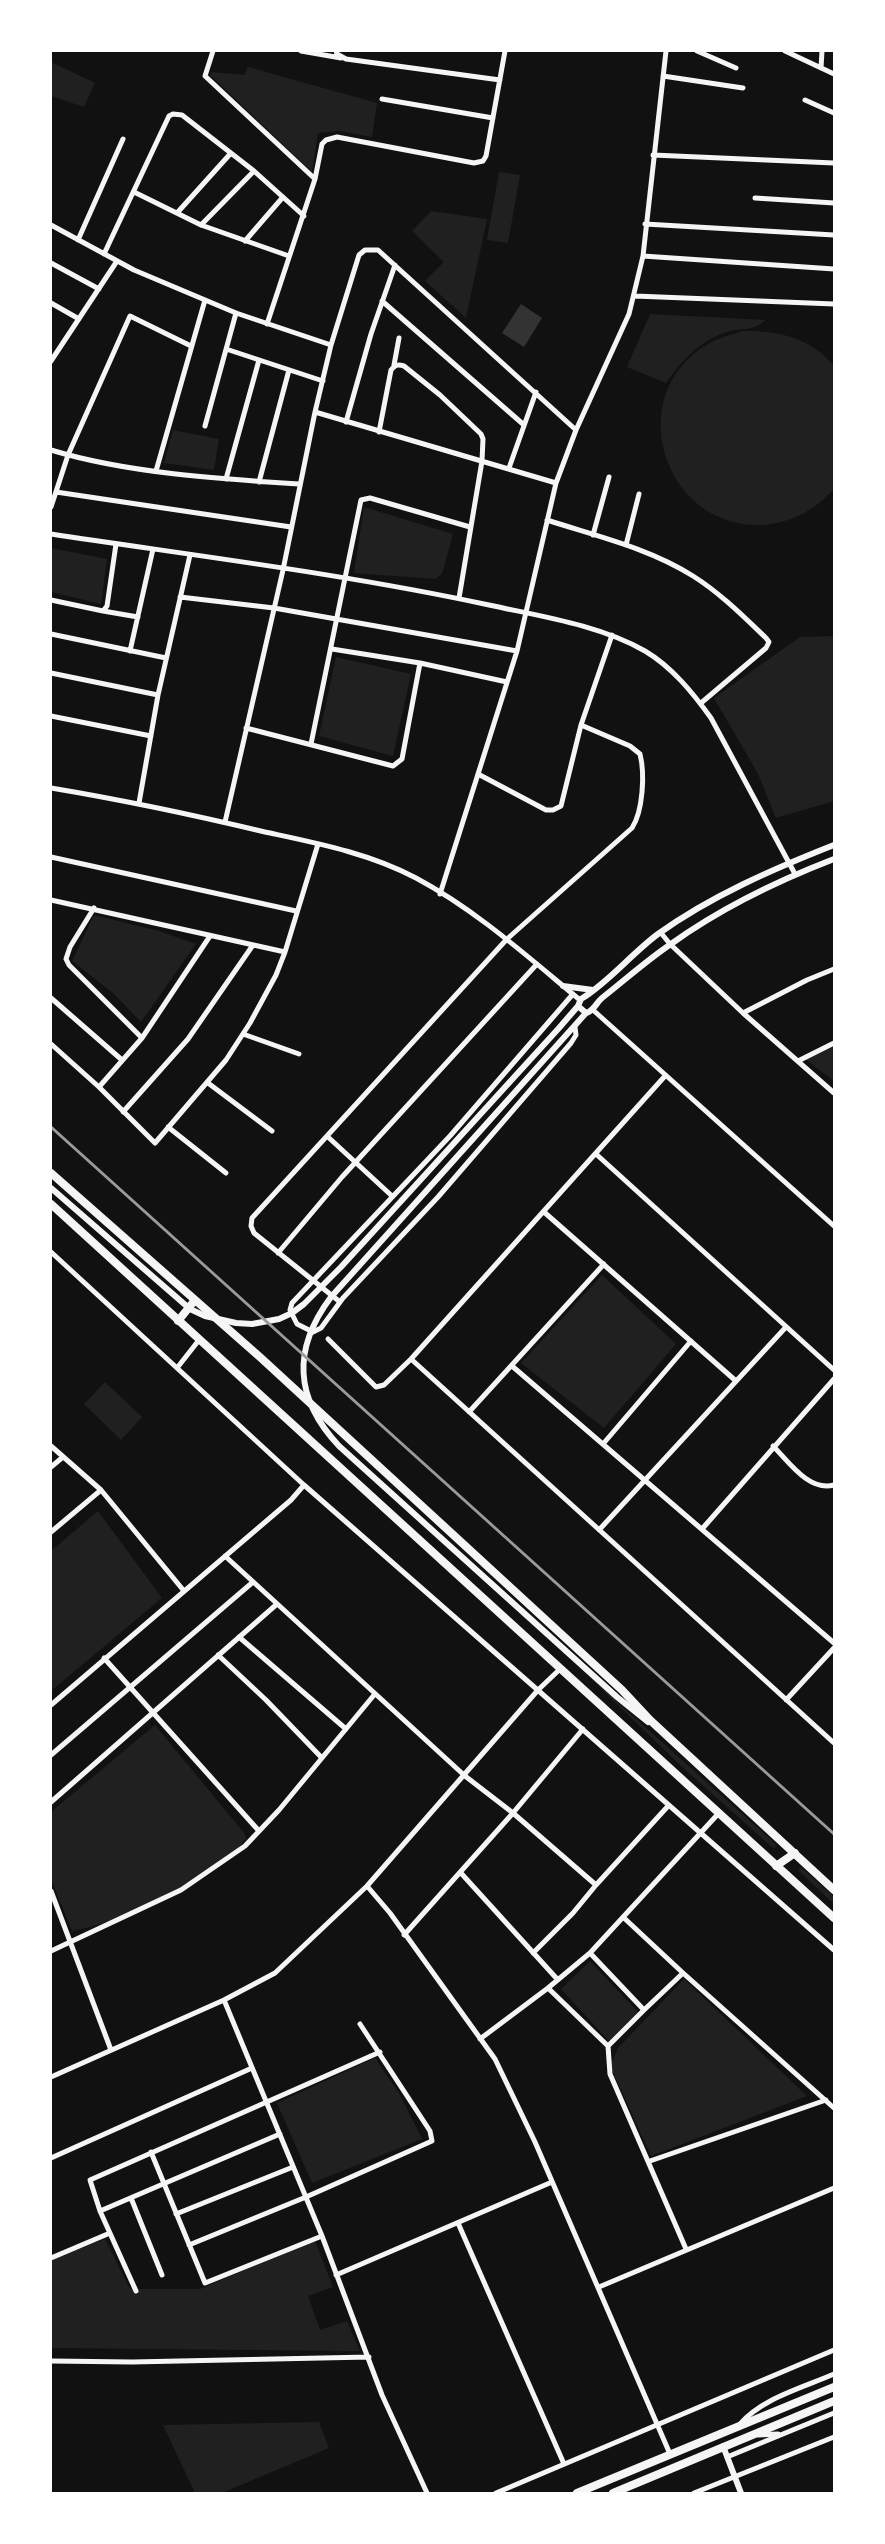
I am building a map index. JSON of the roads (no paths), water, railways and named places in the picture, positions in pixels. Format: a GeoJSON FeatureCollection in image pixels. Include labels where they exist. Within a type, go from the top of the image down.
{"type":"FeatureCollection","features":[{"type":"Feature","properties":{"kind":"main road"},"geometry":{"type":"LineString","coordinates":[[51,1173],[261,1358],[834,1890]]}},
{"type":"Feature","properties":{"kind":"main road"},"geometry":{"type":"LineString","coordinates":[[51,1204],[559,1670],[834,1918]]}},
{"type":"Feature","properties":{"kind":"main road"},"geometry":{"type":"LineString","coordinates":[[178,1321],[195,1300]]}},
{"type":"Feature","properties":{"kind":"main road"},"geometry":{"type":"LineString","coordinates":[[776,1866],[795,1853]]}},
{"type":"Feature","properties":{"kind":"main road"},"geometry":{"type":"LineString","coordinates":[[577,2493],[834,2387]]}},
{"type":"Feature","properties":{"kind":"main road"},"geometry":{"type":"LineString","coordinates":[[613,2493],[834,2402]]}},
{"type":"Feature","properties":{"kind":"street"},"geometry":{"type":"LineString","coordinates":[[213,51],[205,76],[315,179]]}},
{"type":"Feature","properties":{"kind":"street"},"geometry":{"type":"LineString","coordinates":[[301,51],[500,80]]}},
{"type":"Feature","properties":{"kind":"street"},"geometry":{"type":"LineString","coordinates":[[336,51],[341,57]]}},
{"type":"Feature","properties":{"kind":"street"},"geometry":{"type":"LineString","coordinates":[[267,324],[288,256],[304,216],[322,144],[326,140],[337,137],[479,163],[486,156],[505,51]]}},
{"type":"Feature","properties":{"kind":"street"},"geometry":{"type":"LineString","coordinates":[[440,894],[517,651],[556,483],[576,430],[635,296],[643,256],[666,51]]}},
{"type":"Feature","properties":{"kind":"street"},"geometry":{"type":"LineString","coordinates":[[697,51],[736,68]]}},
{"type":"Feature","properties":{"kind":"street"},"geometry":{"type":"LineString","coordinates":[[784,51],[834,74]]}},
{"type":"Feature","properties":{"kind":"street"},"geometry":{"type":"LineString","coordinates":[[821,68],[822,51]]}},
{"type":"Feature","properties":{"kind":"street"},"geometry":{"type":"LineString","coordinates":[[663,76],[743,88]]}},
{"type":"Feature","properties":{"kind":"street"},"geometry":{"type":"LineString","coordinates":[[382,99],[493,118]]}},
{"type":"Feature","properties":{"kind":"street"},"geometry":{"type":"LineString","coordinates":[[805,100],[834,113]]}},
{"type":"Feature","properties":{"kind":"street"},"geometry":{"type":"LineString","coordinates":[[104,254],[169,116],[173,114],[182,115],[231,153],[304,216]]}},
{"type":"Feature","properties":{"kind":"street"},"geometry":{"type":"LineString","coordinates":[[78,240],[123,139]]}},
{"type":"Feature","properties":{"kind":"street"},"geometry":{"type":"LineString","coordinates":[[177,213],[231,153]]}},
{"type":"Feature","properties":{"kind":"street"},"geometry":{"type":"LineString","coordinates":[[653,155],[834,164]]}},
{"type":"Feature","properties":{"kind":"street"},"geometry":{"type":"LineString","coordinates":[[201,225],[254,171]]}},
{"type":"Feature","properties":{"kind":"street"},"geometry":{"type":"LineString","coordinates":[[134,192],[201,225],[288,256]]}},
{"type":"Feature","properties":{"kind":"street"},"geometry":{"type":"LineString","coordinates":[[245,241],[283,197]]}},
{"type":"Feature","properties":{"kind":"street"},"geometry":{"type":"LineString","coordinates":[[755,198],[834,203]]}},
{"type":"Feature","properties":{"kind":"street"},"geometry":{"type":"LineString","coordinates":[[645,224],[834,235]]}},
{"type":"Feature","properties":{"kind":"street"},"geometry":{"type":"LineString","coordinates":[[51,225],[117,261],[205,300],[236,313],[331,345]]}},
{"type":"Feature","properties":{"kind":"street"},"geometry":{"type":"LineString","coordinates":[[225,822],[283,570],[315,412],[331,345],[359,255],[365,250],[378,250],[576,430]]}},
{"type":"Feature","properties":{"kind":"street"},"geometry":{"type":"LineString","coordinates":[[643,256],[834,269]]}},
{"type":"Feature","properties":{"kind":"street"},"geometry":{"type":"LineString","coordinates":[[51,361],[117,261]]}},
{"type":"Feature","properties":{"kind":"street"},"geometry":{"type":"LineString","coordinates":[[51,263],[99,289]]}},
{"type":"Feature","properties":{"kind":"street"},"geometry":{"type":"LineString","coordinates":[[346,422],[395,265]]}},
{"type":"Feature","properties":{"kind":"street"},"geometry":{"type":"LineString","coordinates":[[635,296],[834,304]]}},
{"type":"Feature","properties":{"kind":"street"},"geometry":{"type":"LineString","coordinates":[[156,471],[205,300]]}},
{"type":"Feature","properties":{"kind":"street"},"geometry":{"type":"LineString","coordinates":[[382,301],[524,425]]}},
{"type":"Feature","properties":{"kind":"street"},"geometry":{"type":"LineString","coordinates":[[51,303],[79,319]]}},
{"type":"Feature","properties":{"kind":"street"},"geometry":{"type":"LineString","coordinates":[[205,426],[236,313]]}},
{"type":"Feature","properties":{"kind":"street"},"geometry":{"type":"LineString","coordinates":[[51,507],[68,455],[130,316],[191,346]]}},
{"type":"Feature","properties":{"kind":"street"},"geometry":{"type":"LineString","coordinates":[[379,432],[399,338]]}},
{"type":"Feature","properties":{"kind":"street"},"geometry":{"type":"LineString","coordinates":[[226,349],[323,381]]}},
{"type":"Feature","properties":{"kind":"street"},"geometry":{"type":"LineString","coordinates":[[226,479],[259,360]]}},
{"type":"Feature","properties":{"kind":"street"},"geometry":{"type":"LineString","coordinates":[[394,365],[404,366],[440,394],[478,430],[483,439],[482,461],[459,598]]}},
{"type":"Feature","properties":{"kind":"street"},"geometry":{"type":"LineString","coordinates":[[259,482],[289,370]]}},
{"type":"Feature","properties":{"kind":"street"},"geometry":{"type":"LineString","coordinates":[[509,468],[536,392]]}},
{"type":"Feature","properties":{"kind":"street"},"geometry":{"type":"LineString","coordinates":[[315,412],[556,483]]}},
{"type":"Feature","properties":{"kind":"street"},"geometry":{"type":"LineString","coordinates":[[51,450],[156,471],[299,484]]}},
{"type":"Feature","properties":{"kind":"street"},"geometry":{"type":"LineString","coordinates":[[593,535],[609,477]]}},
{"type":"Feature","properties":{"kind":"street"},"geometry":{"type":"LineString","coordinates":[[56,492],[291,527]]}},
{"type":"Feature","properties":{"kind":"street"},"geometry":{"type":"LineString","coordinates":[[626,545],[639,494]]}},
{"type":"Feature","properties":{"kind":"street"},"geometry":{"type":"LineString","coordinates":[[311,744],[361,500],[370,498],[470,527]]}},
{"type":"Feature","properties":{"kind":"street"},"geometry":{"type":"LineString","coordinates":[[547,520],[626,545],[693,576],[732,606],[768,642],[766,648],[701,703]]}},
{"type":"Feature","properties":{"kind":"street"},"geometry":{"type":"LineString","coordinates":[[51,534],[345,578],[459,598],[612,635],[646,651],[666,666],[701,703],[795,874]]}},
{"type":"Feature","properties":{"kind":"street"},"geometry":{"type":"LineString","coordinates":[[103,612],[107,606],[116,544]]}},
{"type":"Feature","properties":{"kind":"street"},"geometry":{"type":"LineString","coordinates":[[130,651],[153,549]]}},
{"type":"Feature","properties":{"kind":"street"},"geometry":{"type":"LineString","coordinates":[[139,803],[166,658],[190,555]]}},
{"type":"Feature","properties":{"kind":"street"},"geometry":{"type":"LineString","coordinates":[[180,597],[274,608],[517,651]]}},
{"type":"Feature","properties":{"kind":"street"},"geometry":{"type":"LineString","coordinates":[[51,600],[103,612],[138,617]]}},
{"type":"Feature","properties":{"kind":"street"},"geometry":{"type":"LineString","coordinates":[[51,634],[166,658]]}},
{"type":"Feature","properties":{"kind":"street"},"geometry":{"type":"LineString","coordinates":[[478,774],[546,810],[558,809],[561,806],[582,725],[612,635]]}},
{"type":"Feature","properties":{"kind":"street"},"geometry":{"type":"LineString","coordinates":[[332,649],[420,663],[507,682]]}},
{"type":"Feature","properties":{"kind":"street"},"geometry":{"type":"LineString","coordinates":[[246,728],[388,766],[399,764],[402,759],[420,663]]}},
{"type":"Feature","properties":{"kind":"street"},"geometry":{"type":"LineString","coordinates":[[51,673],[159,694]]}},
{"type":"Feature","properties":{"kind":"street"},"geometry":{"type":"LineString","coordinates":[[51,716],[151,736]]}},
{"type":"Feature","properties":{"kind":"street"},"geometry":{"type":"LineString","coordinates":[[340,1302],[254,1233],[251,1226],[252,1218],[507,939],[626,835],[638,819],[641,806],[640,754],[630,746],[582,725]]}},
{"type":"Feature","properties":{"kind":"street"},"geometry":{"type":"LineString","coordinates":[[51,788],[139,803],[318,844],[386,864],[414,877],[507,939],[573,994],[579,1003],[834,1226]]}},
{"type":"Feature","properties":{"kind":"street"},"geometry":{"type":"LineString","coordinates":[[51,1044],[99,1087],[155,1143],[208,1083],[243,1034],[276,975],[318,844]]}},
{"type":"Feature","properties":{"kind":"street"},"geometry":{"type":"LineString","coordinates":[[51,1188],[190,1309],[205,1316],[236,1323],[252,1324],[279,1319],[304,1304],[341,1267],[559,1028],[579,1003],[635,951],[701,907],[789,862],[834,844]]}},
{"type":"Feature","properties":{"kind":"street"},"geometry":{"type":"LineString","coordinates":[[51,856],[296,911]]}},
{"type":"Feature","properties":{"kind":"street"},"geometry":{"type":"LineString","coordinates":[[674,1743],[617,1697],[339,1446],[315,1417],[308,1401],[304,1383],[304,1350],[307,1337],[319,1312],[331,1297],[600,1000],[670,944],[709,918],[795,874],[834,859]]}},
{"type":"Feature","properties":{"kind":"street"},"geometry":{"type":"LineString","coordinates":[[51,900],[285,952]]}},
{"type":"Feature","properties":{"kind":"street"},"geometry":{"type":"LineString","coordinates":[[94,908],[70,946],[66,959],[69,965],[142,1038]]}},
{"type":"Feature","properties":{"kind":"street"},"geometry":{"type":"LineString","coordinates":[[660,933],[743,1013],[834,1093]]}},
{"type":"Feature","properties":{"kind":"street"},"geometry":{"type":"LineString","coordinates":[[99,1087],[142,1038],[210,936]]}},
{"type":"Feature","properties":{"kind":"street"},"geometry":{"type":"LineString","coordinates":[[123,1112],[188,1039],[253,945]]}},
{"type":"Feature","properties":{"kind":"street"},"geometry":{"type":"LineString","coordinates":[[278,1253],[355,1163],[537,964]]}},
{"type":"Feature","properties":{"kind":"street"},"geometry":{"type":"LineString","coordinates":[[743,1013],[807,980],[834,969]]}},
{"type":"Feature","properties":{"kind":"street"},"geometry":{"type":"LineString","coordinates":[[563,986],[593,990]]}},
{"type":"Feature","properties":{"kind":"street"},"geometry":{"type":"LineString","coordinates":[[573,994],[450,1136],[292,1303],[290,1310],[297,1324],[313,1332],[318,1330],[340,1302],[495,1132],[574,1039],[577,1032],[575,1027]]}},
{"type":"Feature","properties":{"kind":"street"},"geometry":{"type":"LineString","coordinates":[[51,998],[122,1060]]}},
{"type":"Feature","properties":{"kind":"street"},"geometry":{"type":"LineString","coordinates":[[243,1034],[299,1054]]}},
{"type":"Feature","properties":{"kind":"street"},"geometry":{"type":"LineString","coordinates":[[798,1061],[834,1044]]}},
{"type":"Feature","properties":{"kind":"street"},"geometry":{"type":"LineString","coordinates":[[328,1339],[376,1387],[384,1385],[411,1359],[665,1076]]}},
{"type":"Feature","properties":{"kind":"street"},"geometry":{"type":"LineString","coordinates":[[208,1083],[272,1131]]}},
{"type":"Feature","properties":{"kind":"street"},"geometry":{"type":"LineString","coordinates":[[168,1127],[226,1173]]}},
{"type":"Feature","properties":{"kind":"street"},"geometry":{"type":"LineString","coordinates":[[328,1137],[392,1196]]}},
{"type":"Feature","properties":{"kind":"street"},"geometry":{"type":"LineString","coordinates":[[596,1154],[834,1370]]}},
{"type":"Feature","properties":{"kind":"street"},"geometry":{"type":"LineString","coordinates":[[544,1212],[736,1381]]}},
{"type":"Feature","properties":{"kind":"street"},"geometry":{"type":"LineString","coordinates":[[51,1252],[304,1485],[834,1950]]}},
{"type":"Feature","properties":{"kind":"street"},"geometry":{"type":"LineString","coordinates":[[469,1412],[604,1264]]}},
{"type":"Feature","properties":{"kind":"street"},"geometry":{"type":"LineString","coordinates":[[599,1530],[786,1327]]}},
{"type":"Feature","properties":{"kind":"street"},"geometry":{"type":"LineString","coordinates":[[177,1368],[199,1340]]}},
{"type":"Feature","properties":{"kind":"street"},"geometry":{"type":"LineString","coordinates":[[603,1444],[691,1341]]}},
{"type":"Feature","properties":{"kind":"street"},"geometry":{"type":"LineString","coordinates":[[411,1359],[834,1743]]}},
{"type":"Feature","properties":{"kind":"street"},"geometry":{"type":"LineString","coordinates":[[512,1365],[834,1645],[786,1700]]}},
{"type":"Feature","properties":{"kind":"street"},"geometry":{"type":"LineString","coordinates":[[702,1529],[834,1379]]}},
{"type":"Feature","properties":{"kind":"street"},"geometry":{"type":"LineString","coordinates":[[51,1446],[101,1490],[184,1591]]}},
{"type":"Feature","properties":{"kind":"street"},"geometry":{"type":"LineString","coordinates":[[773,1446],[810,1482],[822,1487],[834,1485]]}},
{"type":"Feature","properties":{"kind":"street"},"geometry":{"type":"LineString","coordinates":[[51,1467],[63,1456]]}},
{"type":"Feature","properties":{"kind":"street"},"geometry":{"type":"LineString","coordinates":[[51,1706],[104,1658],[291,1500],[304,1485]]}},
{"type":"Feature","properties":{"kind":"street"},"geometry":{"type":"LineString","coordinates":[[51,1532],[101,1490]]}},
{"type":"Feature","properties":{"kind":"street"},"geometry":{"type":"LineString","coordinates":[[225,1556],[465,1776],[513,1813],[596,1885]]}},
{"type":"Feature","properties":{"kind":"street"},"geometry":{"type":"LineString","coordinates":[[51,1755],[253,1582]]}},
{"type":"Feature","properties":{"kind":"street"},"geometry":{"type":"LineString","coordinates":[[51,1802],[277,1604]]}},
{"type":"Feature","properties":{"kind":"street"},"geometry":{"type":"LineString","coordinates":[[239,1637],[346,1729]]}},
{"type":"Feature","properties":{"kind":"street"},"geometry":{"type":"LineString","coordinates":[[218,1655],[266,1700],[322,1758]]}},
{"type":"Feature","properties":{"kind":"street"},"geometry":{"type":"LineString","coordinates":[[104,1658],[259,1831]]}},
{"type":"Feature","properties":{"kind":"street"},"geometry":{"type":"LineString","coordinates":[[51,2077],[224,2000],[275,1973],[367,1886],[538,1690],[559,1670]]}},
{"type":"Feature","properties":{"kind":"street"},"geometry":{"type":"LineString","coordinates":[[51,1951],[181,1890],[231,1857],[259,1831],[374,1695]]}},
{"type":"Feature","properties":{"kind":"street"},"geometry":{"type":"LineString","coordinates":[[404,1935],[513,1813],[583,1729]]}},
{"type":"Feature","properties":{"kind":"street"},"geometry":{"type":"LineString","coordinates":[[533,1953],[573,1913],[669,1805]]}},
{"type":"Feature","properties":{"kind":"street"},"geometry":{"type":"LineString","coordinates":[[480,2039],[549,1988],[590,1953],[718,1814]]}},
{"type":"Feature","properties":{"kind":"street"},"geometry":{"type":"LineString","coordinates":[[460,1872],[558,1980]]}},
{"type":"Feature","properties":{"kind":"street"},"geometry":{"type":"LineString","coordinates":[[367,1886],[495,2059],[599,2287],[670,2454]]}},
{"type":"Feature","properties":{"kind":"street"},"geometry":{"type":"LineString","coordinates":[[51,1891],[111,2050]]}},
{"type":"Feature","properties":{"kind":"street"},"geometry":{"type":"LineString","coordinates":[[623,1917],[834,2108]]}},
{"type":"Feature","properties":{"kind":"street"},"geometry":{"type":"LineString","coordinates":[[590,1953],[644,2010]]}},
{"type":"Feature","properties":{"kind":"street"},"geometry":{"type":"LineString","coordinates":[[608,2046],[683,1973]]}},
{"type":"Feature","properties":{"kind":"street"},"geometry":{"type":"LineString","coordinates":[[549,1988],[608,2046],[610,2074],[686,2249]]}},
{"type":"Feature","properties":{"kind":"street"},"geometry":{"type":"LineString","coordinates":[[224,2000],[322,2236],[382,2395],[427,2493]]}},
{"type":"Feature","properties":{"kind":"street"},"geometry":{"type":"LineString","coordinates":[[189,2245],[306,2198],[432,2140],[430,2131],[360,2024]]}},
{"type":"Feature","properties":{"kind":"street"},"geometry":{"type":"LineString","coordinates":[[136,2291],[100,2211],[90,2180],[380,2052]]}},
{"type":"Feature","properties":{"kind":"street"},"geometry":{"type":"LineString","coordinates":[[51,2158],[252,2068]]}},
{"type":"Feature","properties":{"kind":"street"},"geometry":{"type":"LineString","coordinates":[[650,2162],[826,2100]]}},
{"type":"Feature","properties":{"kind":"street"},"geometry":{"type":"LineString","coordinates":[[100,2211],[280,2134]]}},
{"type":"Feature","properties":{"kind":"street"},"geometry":{"type":"LineString","coordinates":[[150,2152],[205,2283],[322,2236]]}},
{"type":"Feature","properties":{"kind":"street"},"geometry":{"type":"LineString","coordinates":[[176,2214],[293,2167]]}},
{"type":"Feature","properties":{"kind":"street"},"geometry":{"type":"LineString","coordinates":[[336,2275],[552,2182]]}},
{"type":"Feature","properties":{"kind":"street"},"geometry":{"type":"LineString","coordinates":[[599,2287],[834,2188]]}},
{"type":"Feature","properties":{"kind":"street"},"geometry":{"type":"LineString","coordinates":[[131,2198],[162,2275]]}},
{"type":"Feature","properties":{"kind":"street"},"geometry":{"type":"LineString","coordinates":[[458,2223],[564,2464]]}},
{"type":"Feature","properties":{"kind":"street"},"geometry":{"type":"LineString","coordinates":[[51,2258],[110,2233]]}},
{"type":"Feature","properties":{"kind":"street"},"geometry":{"type":"LineString","coordinates":[[496,2493],[834,2350]]}},
{"type":"Feature","properties":{"kind":"street"},"geometry":{"type":"LineString","coordinates":[[51,2361],[369,2357]]}},
{"type":"Feature","properties":{"kind":"street"},"geometry":{"type":"LineString","coordinates":[[737,2427],[747,2415],[766,2403],[834,2374]]}},
{"type":"Feature","properties":{"kind":"street"},"geometry":{"type":"LineString","coordinates":[[727,2457],[834,2413]]}},
{"type":"Feature","properties":{"kind":"street"},"geometry":{"type":"LineString","coordinates":[[746,2437],[783,2434]]}},
{"type":"Feature","properties":{"kind":"street"},"geometry":{"type":"LineString","coordinates":[[694,2493],[710,2490],[734,2476],[834,2437]]}},
{"type":"Feature","properties":{"kind":"street"},"geometry":{"type":"LineString","coordinates":[[723,2446],[741,2493]]}},
{"type":"Feature","properties":{"kind":"railway"},"geometry":{"type":"LineString","coordinates":[[51,1127],[834,1834]]}}]}
